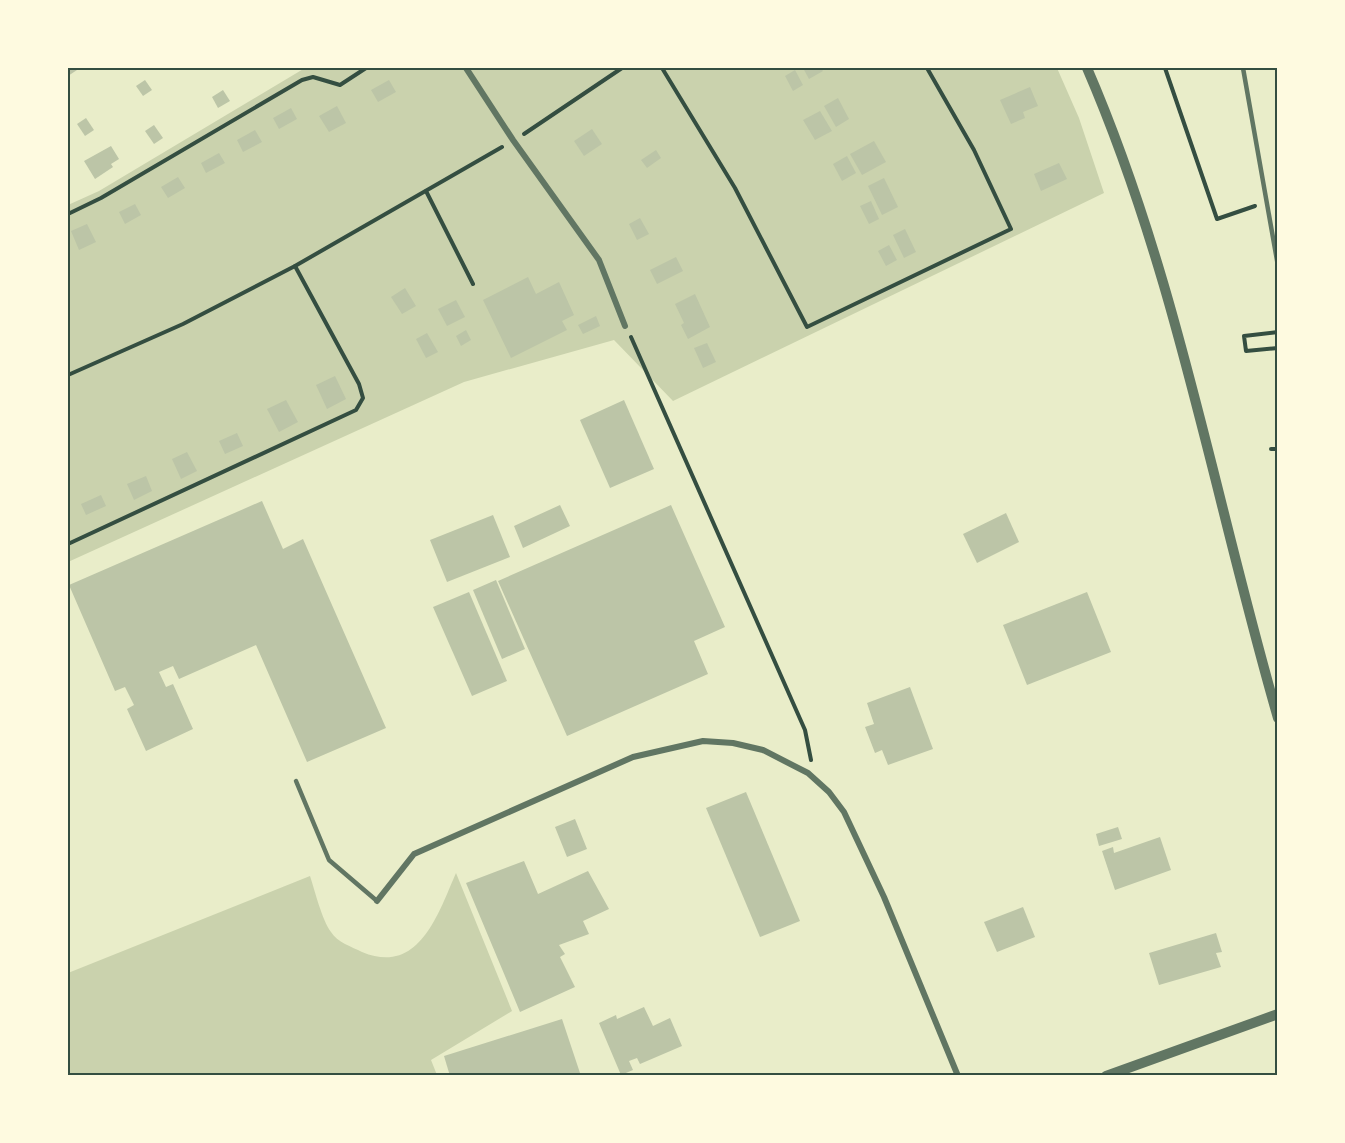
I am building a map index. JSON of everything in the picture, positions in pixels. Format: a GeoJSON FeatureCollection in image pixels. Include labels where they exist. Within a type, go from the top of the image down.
{"type":"FeatureCollection","features":[{"type":"Feature","properties":{"kind":"street"},"geometry":{"type":"LineString","coordinates":[[466,68],[513,140],[599,260],[625,326]]}},
{"type":"Feature","properties":{"kind":"street"},"geometry":{"type":"LineString","coordinates":[[1087,68],[1144,222],[1178,333],[1278,718]]}},
{"type":"Feature","properties":{"kind":"street"},"geometry":{"type":"LineString","coordinates":[[377,901],[414,854],[633,757],[668,747],[703,741],[733,743],[763,750],[808,773],[829,792],[844,812],[884,897],[958,1076]]}},
{"type":"Feature","properties":{"kind":"street"},"geometry":{"type":"LineString","coordinates":[[1106,1076],[1278,1014]]}},
{"type":"Feature","properties":{"kind":"lane"},"geometry":{"type":"LineString","coordinates":[[1243,68],[1278,266]]}},
{"type":"Feature","properties":{"kind":"lane"},"geometry":{"type":"LineString","coordinates":[[296,782],[329,860],[377,901]]}},
{"type":"Feature","properties":{"kind":"path"},"geometry":{"type":"LineString","coordinates":[[68,214],[101,198],[302,80],[313,76],[340,85],[366,68]]}},
{"type":"Feature","properties":{"kind":"path"},"geometry":{"type":"LineString","coordinates":[[68,375],[183,324],[295,266],[513,140],[622,68]]}},
{"type":"Feature","properties":{"kind":"path"},"geometry":{"type":"LineString","coordinates":[[662,68],[735,188],[807,327],[1011,228],[974,150],[927,68]]}},
{"type":"Feature","properties":{"kind":"path"},"geometry":{"type":"LineString","coordinates":[[1165,68],[1217,219],[1268,201]]}},
{"type":"Feature","properties":{"kind":"path"},"geometry":{"type":"LineString","coordinates":[[426,191],[473,284]]}},
{"type":"Feature","properties":{"kind":"path"},"geometry":{"type":"LineString","coordinates":[[68,544],[357,410],[363,398],[359,384],[295,266]]}},
{"type":"Feature","properties":{"kind":"path"},"geometry":{"type":"LineString","coordinates":[[625,326],[805,730],[812,756],[808,773]]}},
{"type":"Feature","properties":{"kind":"path"},"geometry":{"type":"LineString","coordinates":[[1278,332],[1244,336],[1246,351],[1278,348]]}},
{"type":"Feature","properties":{"kind":"path"},"geometry":{"type":"LineString","coordinates":[[1271,449],[1278,449]]}},
{"type":"Feature","properties":{"kind":"green space"},"geometry":{"type":"Polygon","coordinates":[[[305,68],[1057,68],[1079,118],[1104,193],[673,401],[614,340],[464,382],[68,562],[68,205],[99,191],[305,68]]]}},
{"type":"Feature","properties":{"kind":"green space"},"geometry":{"type":"Polygon","coordinates":[[[456,873],[512,1011],[431,1060],[437,1075],[68,1075],[68,973],[310,876],[325,920],[337,939],[362,952],[382,957],[398,956],[412,948],[424,937],[442,906],[456,873]]]}},
{"type":"Feature","properties":{"kind":"building"},"geometry":{"type":"Polygon","coordinates":[[[68,68],[80,68],[68,76],[68,68]]]}},
{"type":"Feature","properties":{"kind":"building"},"geometry":{"type":"Polygon","coordinates":[[[803,68],[821,68],[823,71],[809,79],[803,68]]]}},
{"type":"Feature","properties":{"kind":"building"},"geometry":{"type":"Polygon","coordinates":[[[795,70],[803,85],[793,91],[785,76],[795,70]]]}},
{"type":"Feature","properties":{"kind":"building"},"geometry":{"type":"Polygon","coordinates":[[[145,80],[152,90],[143,96],[136,86],[145,80]]]}},
{"type":"Feature","properties":{"kind":"building"},"geometry":{"type":"Polygon","coordinates":[[[389,80],[396,92],[378,102],[371,90],[389,80]]]}},
{"type":"Feature","properties":{"kind":"building"},"geometry":{"type":"Polygon","coordinates":[[[1030,87],[1038,106],[1023,112],[1025,118],[1011,124],[1000,100],[1030,87]]]}},
{"type":"Feature","properties":{"kind":"building"},"geometry":{"type":"Polygon","coordinates":[[[223,90],[230,101],[218,108],[212,97],[223,90]]]}},
{"type":"Feature","properties":{"kind":"building"},"geometry":{"type":"Polygon","coordinates":[[[838,98],[849,119],[836,127],[824,106],[838,98]]]}},
{"type":"Feature","properties":{"kind":"building"},"geometry":{"type":"Polygon","coordinates":[[[337,106],[346,123],[329,132],[319,116],[337,106]]]}},
{"type":"Feature","properties":{"kind":"building"},"geometry":{"type":"Polygon","coordinates":[[[291,108],[297,119],[279,129],[273,118],[291,108]]]}},
{"type":"Feature","properties":{"kind":"building"},"geometry":{"type":"Polygon","coordinates":[[[820,111],[832,131],[815,140],[803,120],[820,111]]]}},
{"type":"Feature","properties":{"kind":"building"},"geometry":{"type":"Polygon","coordinates":[[[86,118],[94,130],[85,136],[77,124],[86,118]]]}},
{"type":"Feature","properties":{"kind":"building"},"geometry":{"type":"Polygon","coordinates":[[[154,125],[163,138],[154,144],[145,131],[154,125]]]}},
{"type":"Feature","properties":{"kind":"building"},"geometry":{"type":"Polygon","coordinates":[[[592,129],[602,144],[584,156],[574,141],[592,129]]]}},
{"type":"Feature","properties":{"kind":"building"},"geometry":{"type":"Polygon","coordinates":[[[255,130],[262,142],[243,152],[237,140],[255,130]]]}},
{"type":"Feature","properties":{"kind":"building"},"geometry":{"type":"Polygon","coordinates":[[[874,141],[886,162],[862,175],[850,154],[874,141]]]}},
{"type":"Feature","properties":{"kind":"building"},"geometry":{"type":"Polygon","coordinates":[[[111,146],[119,159],[111,164],[113,167],[95,179],[84,161],[111,146]]]}},
{"type":"Feature","properties":{"kind":"building"},"geometry":{"type":"Polygon","coordinates":[[[656,150],[661,158],[647,168],[641,160],[656,150]]]}},
{"type":"Feature","properties":{"kind":"building"},"geometry":{"type":"Polygon","coordinates":[[[219,153],[225,163],[206,173],[201,163],[219,153]]]}},
{"type":"Feature","properties":{"kind":"building"},"geometry":{"type":"Polygon","coordinates":[[[847,156],[856,173],[842,181],[833,164],[847,156]]]}},
{"type":"Feature","properties":{"kind":"building"},"geometry":{"type":"Polygon","coordinates":[[[1059,163],[1067,179],[1041,191],[1034,174],[1059,163]]]}},
{"type":"Feature","properties":{"kind":"building"},"geometry":{"type":"Polygon","coordinates":[[[178,177],[185,188],[168,198],[161,187],[178,177]]]}},
{"type":"Feature","properties":{"kind":"building"},"geometry":{"type":"Polygon","coordinates":[[[884,178],[898,207],[882,215],[868,186],[884,178]]]}},
{"type":"Feature","properties":{"kind":"building"},"geometry":{"type":"Polygon","coordinates":[[[871,201],[879,219],[869,224],[860,206],[871,201]]]}},
{"type":"Feature","properties":{"kind":"building"},"geometry":{"type":"Polygon","coordinates":[[[135,204],[141,215],[125,224],[119,212],[135,204]]]}},
{"type":"Feature","properties":{"kind":"building"},"geometry":{"type":"Polygon","coordinates":[[[640,218],[649,234],[637,240],[629,224],[640,218]]]}},
{"type":"Feature","properties":{"kind":"building"},"geometry":{"type":"Polygon","coordinates":[[[87,224],[96,242],[79,250],[71,231],[87,224]]]}},
{"type":"Feature","properties":{"kind":"building"},"geometry":{"type":"Polygon","coordinates":[[[905,229],[916,252],[904,258],[893,235],[905,229]]]}},
{"type":"Feature","properties":{"kind":"building"},"geometry":{"type":"Polygon","coordinates":[[[889,245],[897,260],[886,266],[878,251],[889,245]]]}},
{"type":"Feature","properties":{"kind":"building"},"geometry":{"type":"Polygon","coordinates":[[[676,257],[683,271],[657,284],[650,270],[676,257]]]}},
{"type":"Feature","properties":{"kind":"building"},"geometry":{"type":"Polygon","coordinates":[[[528,277],[536,294],[559,282],[574,315],[562,321],[567,330],[511,358],[483,300],[528,277]]]}},
{"type":"Feature","properties":{"kind":"building"},"geometry":{"type":"Polygon","coordinates":[[[405,288],[416,306],[402,314],[391,297],[405,288]]]}},
{"type":"Feature","properties":{"kind":"building"},"geometry":{"type":"Polygon","coordinates":[[[695,294],[710,327],[688,339],[681,325],[684,323],[675,304],[695,294]]]}},
{"type":"Feature","properties":{"kind":"building"},"geometry":{"type":"Polygon","coordinates":[[[456,300],[465,317],[447,326],[438,309],[456,300]]]}},
{"type":"Feature","properties":{"kind":"building"},"geometry":{"type":"Polygon","coordinates":[[[596,316],[600,326],[583,334],[578,325],[596,316]]]}},
{"type":"Feature","properties":{"kind":"building"},"geometry":{"type":"Polygon","coordinates":[[[466,330],[471,340],[461,346],[456,336],[466,330]]]}},
{"type":"Feature","properties":{"kind":"building"},"geometry":{"type":"Polygon","coordinates":[[[427,333],[438,352],[426,358],[416,339],[427,333]]]}},
{"type":"Feature","properties":{"kind":"building"},"geometry":{"type":"Polygon","coordinates":[[[707,343],[716,362],[703,368],[694,348],[707,343]]]}},
{"type":"Feature","properties":{"kind":"building"},"geometry":{"type":"Polygon","coordinates":[[[335,376],[346,399],[327,409],[316,385],[335,376]]]}},
{"type":"Feature","properties":{"kind":"building"},"geometry":{"type":"Polygon","coordinates":[[[286,400],[298,422],[279,432],[267,409],[286,400]]]}},
{"type":"Feature","properties":{"kind":"building"},"geometry":{"type":"Polygon","coordinates":[[[624,400],[654,469],[610,488],[580,420],[624,400]]]}},
{"type":"Feature","properties":{"kind":"building"},"geometry":{"type":"Polygon","coordinates":[[[237,433],[243,446],[225,454],[219,441],[237,433]]]}},
{"type":"Feature","properties":{"kind":"building"},"geometry":{"type":"Polygon","coordinates":[[[187,452],[197,471],[181,479],[172,459],[187,452]]]}},
{"type":"Feature","properties":{"kind":"building"},"geometry":{"type":"Polygon","coordinates":[[[146,476],[152,491],[134,500],[127,484],[146,476]]]}},
{"type":"Feature","properties":{"kind":"building"},"geometry":{"type":"Polygon","coordinates":[[[101,495],[106,506],[86,515],[81,504],[101,495]]]}},
{"type":"Feature","properties":{"kind":"building"},"geometry":{"type":"Polygon","coordinates":[[[262,501],[283,549],[303,539],[386,728],[307,762],[256,645],[179,679],[173,666],[159,672],[166,687],[173,684],[193,729],[146,751],[127,709],[134,705],[125,687],[115,691],[69,585],[262,501]]]}},
{"type":"Feature","properties":{"kind":"building"},"geometry":{"type":"Polygon","coordinates":[[[560,505],[570,526],[523,548],[514,526],[560,505]]]}},
{"type":"Feature","properties":{"kind":"building"},"geometry":{"type":"Polygon","coordinates":[[[671,505],[725,627],[694,641],[708,674],[567,736],[498,581],[671,505]]]}},
{"type":"Feature","properties":{"kind":"building"},"geometry":{"type":"Polygon","coordinates":[[[1006,513],[1019,542],[977,563],[963,534],[1006,513]]]}},
{"type":"Feature","properties":{"kind":"building"},"geometry":{"type":"Polygon","coordinates":[[[493,515],[510,557],[447,582],[430,540],[493,515]]]}},
{"type":"Feature","properties":{"kind":"building"},"geometry":{"type":"Polygon","coordinates":[[[496,580],[525,649],[502,659],[473,590],[496,580]]]}},
{"type":"Feature","properties":{"kind":"building"},"geometry":{"type":"Polygon","coordinates":[[[469,592],[507,681],[472,696],[433,607],[469,592]]]}},
{"type":"Feature","properties":{"kind":"building"},"geometry":{"type":"Polygon","coordinates":[[[1087,592],[1111,652],[1027,685],[1003,625],[1087,592]]]}},
{"type":"Feature","properties":{"kind":"building"},"geometry":{"type":"Polygon","coordinates":[[[910,687],[933,749],[888,765],[882,750],[875,753],[865,727],[874,724],[867,703],[910,687]]]}},
{"type":"Feature","properties":{"kind":"building"},"geometry":{"type":"Polygon","coordinates":[[[746,792],[800,921],[760,937],[706,808],[746,792]]]}},
{"type":"Feature","properties":{"kind":"building"},"geometry":{"type":"Polygon","coordinates":[[[575,819],[587,849],[567,857],[555,827],[575,819]]]}},
{"type":"Feature","properties":{"kind":"building"},"geometry":{"type":"Polygon","coordinates":[[[1118,827],[1122,839],[1099,846],[1096,834],[1118,827]]]}},
{"type":"Feature","properties":{"kind":"building"},"geometry":{"type":"Polygon","coordinates":[[[1160,837],[1171,870],[1115,890],[1102,851],[1113,847],[1114,853],[1160,837]]]}},
{"type":"Feature","properties":{"kind":"building"},"geometry":{"type":"Polygon","coordinates":[[[524,861],[538,894],[588,871],[609,909],[583,921],[589,934],[559,945],[565,954],[560,957],[575,987],[520,1012],[466,883],[524,861]]]}},
{"type":"Feature","properties":{"kind":"building"},"geometry":{"type":"Polygon","coordinates":[[[1023,907],[1035,937],[997,952],[984,922],[1023,907]]]}},
{"type":"Feature","properties":{"kind":"building"},"geometry":{"type":"Polygon","coordinates":[[[1216,933],[1222,952],[1216,953],[1221,967],[1159,985],[1149,953],[1216,933]]]}},
{"type":"Feature","properties":{"kind":"building"},"geometry":{"type":"Polygon","coordinates":[[[644,1007],[653,1026],[670,1018],[682,1046],[640,1064],[637,1058],[629,1061],[633,1070],[621,1075],[599,1023],[616,1015],[617,1019],[644,1007]]]}},
{"type":"Feature","properties":{"kind":"building"},"geometry":{"type":"Polygon","coordinates":[[[562,1019],[581,1076],[450,1076],[444,1056],[562,1019]]]}}]}
